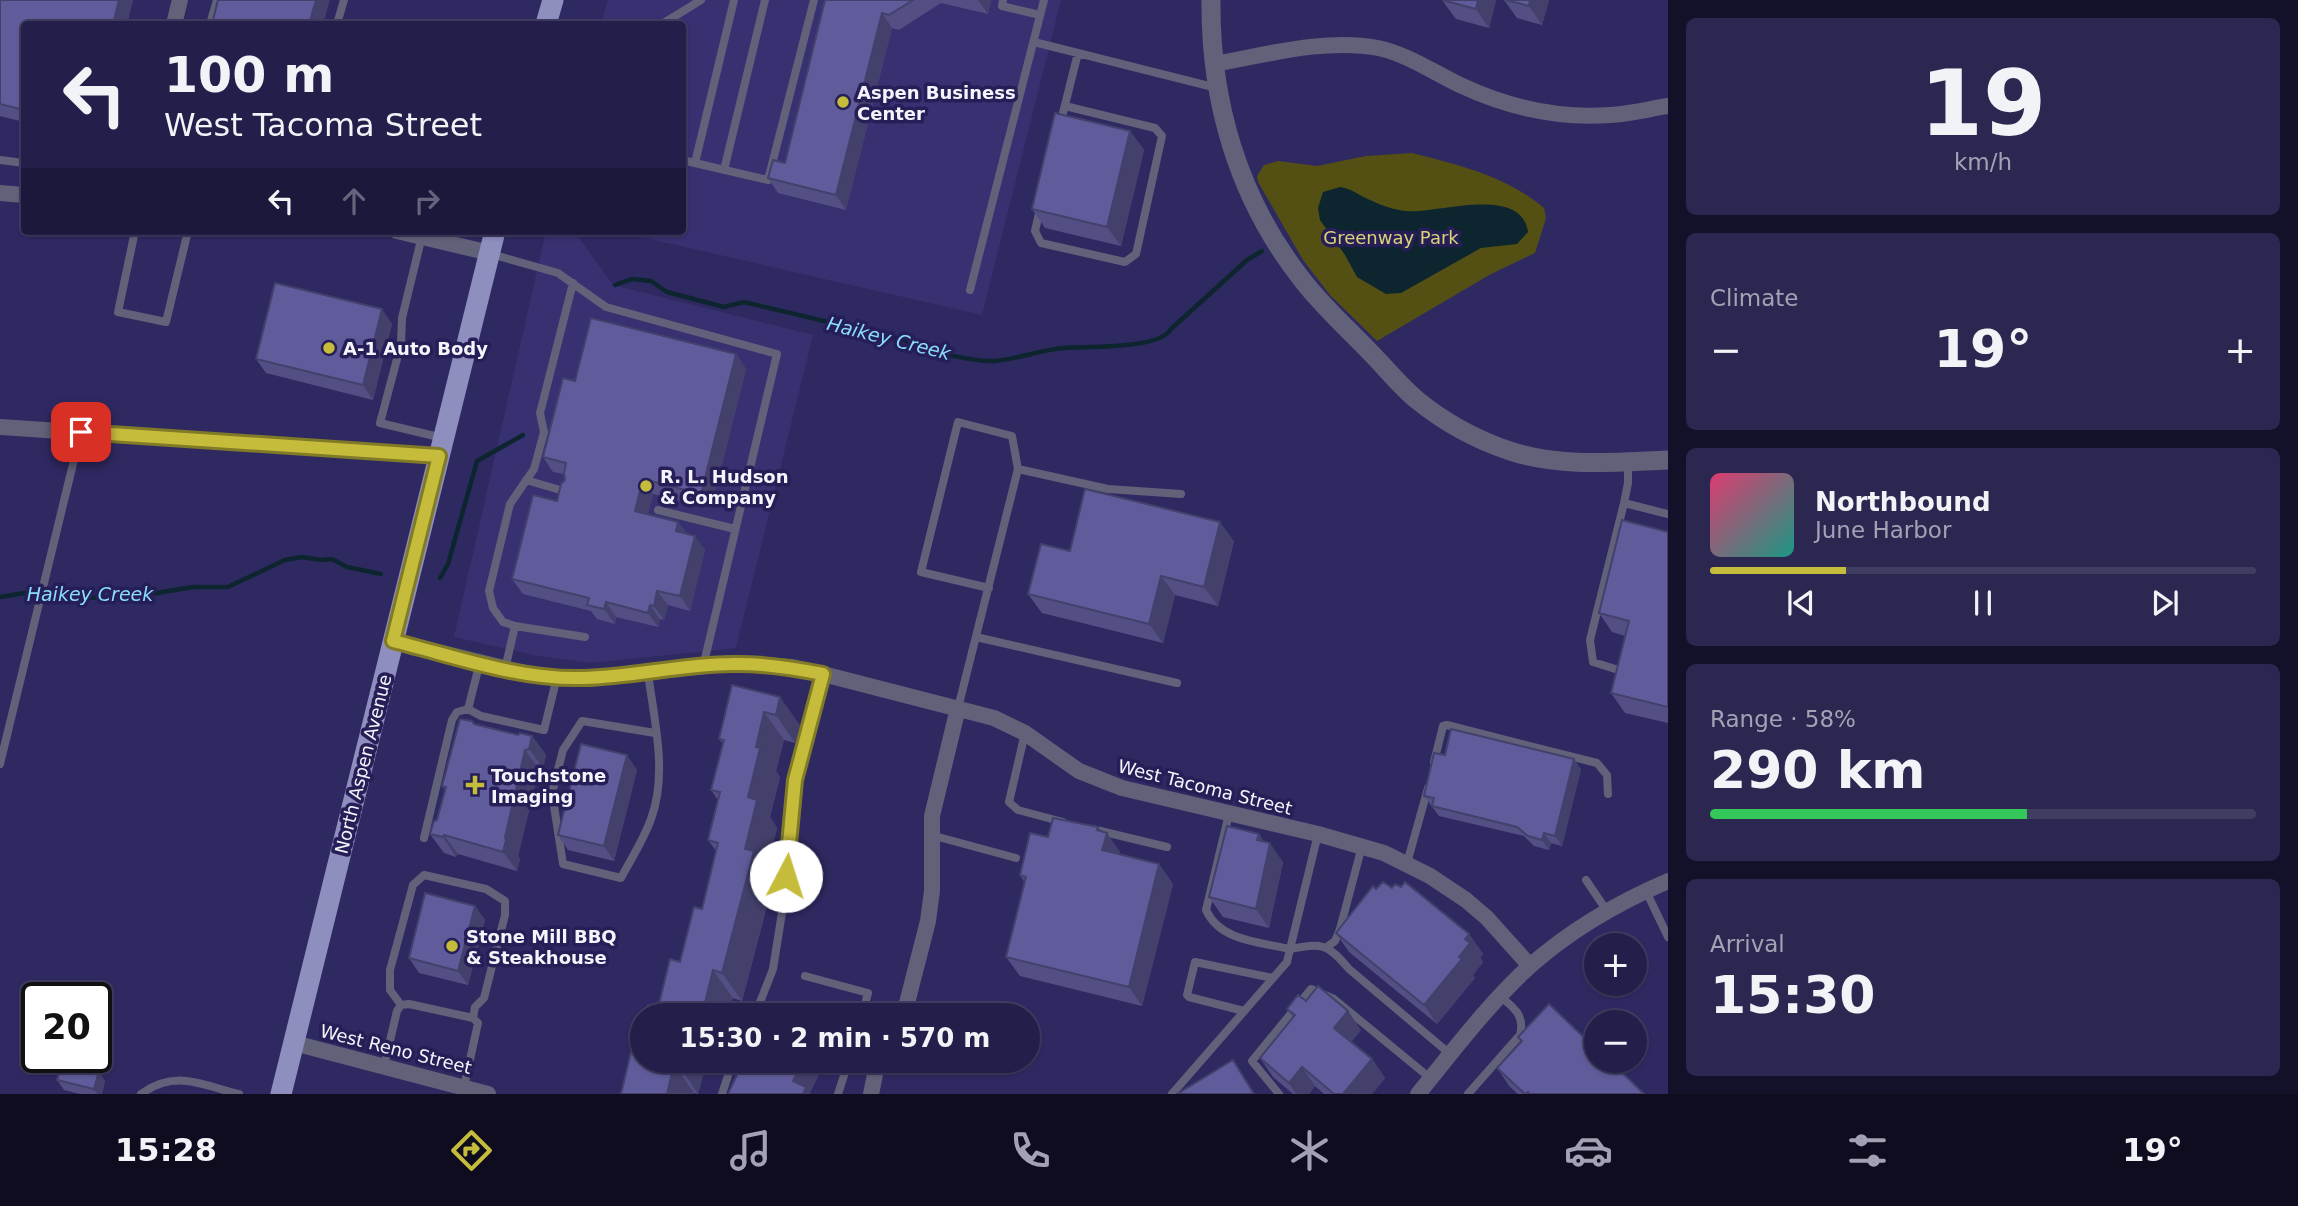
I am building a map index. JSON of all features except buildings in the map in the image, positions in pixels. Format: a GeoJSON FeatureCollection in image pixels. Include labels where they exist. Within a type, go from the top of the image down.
{"type":"FeatureCollection","features":[{"type":"Feature","properties":{"kind":"main road"},"geometry":{"type":"LineString","coordinates":[[548,21],[552,0]]}},
{"type":"Feature","properties":{"kind":"main road","name":"North Aspen Avenue"},"geometry":{"type":"LineString","coordinates":[[281,1094],[494,235]]}},
{"type":"Feature","properties":{"kind":"street"},"geometry":{"type":"LineString","coordinates":[[175,21],[180,0]]}},
{"type":"Feature","properties":{"kind":"street"},"geometry":{"type":"LineString","coordinates":[[1211,0],[1217,88],[1236,161],[1253,202],[1274,241],[1301,279],[1417,400],[1467,434],[1511,452],[1587,463],[1668,460]]}},
{"type":"Feature","properties":{"kind":"street"},"geometry":{"type":"LineString","coordinates":[[1214,64],[1324,46],[1378,48],[1405,57],[1499,101],[1533,111],[1572,116],[1611,116],[1668,106]]}},
{"type":"Feature","properties":{"kind":"street"},"geometry":{"type":"LineString","coordinates":[[0,194],[21,195]]}},
{"type":"Feature","properties":{"kind":"street"},"geometry":{"type":"LineString","coordinates":[[417,235],[490,253]]}},
{"type":"Feature","properties":{"kind":"street"},"geometry":{"type":"LineString","coordinates":[[0,427],[442,447]]}},
{"type":"Feature","properties":{"kind":"street","name":"West Tacoma Street"},"geometry":{"type":"LineString","coordinates":[[393,641],[505,669],[557,677],[648,673],[730,663],[792,667],[994,718],[1025,733],[1065,762],[1096,779],[1122,788],[1362,845],[1407,863],[1466,900],[1487,918],[1530,966]]}},
{"type":"Feature","properties":{"kind":"street"},"geometry":{"type":"LineString","coordinates":[[907,1003],[928,921],[933,863],[931,835],[936,796],[958,708]]}},
{"type":"Feature","properties":{"kind":"street"},"geometry":{"type":"LineString","coordinates":[[1418,1094],[1500,996],[1530,966],[1575,930],[1606,911],[1668,881]]}},
{"type":"Feature","properties":{"kind":"street","name":"West Reno Street"},"geometry":{"type":"LineString","coordinates":[[293,1043],[488,1094]]}},
{"type":"Feature","properties":{"kind":"street"},"geometry":{"type":"LineString","coordinates":[[871,1094],[875,1073]]}},
{"type":"Feature","properties":{"kind":"lane"},"geometry":{"type":"LineString","coordinates":[[211,21],[217,0]]}},
{"type":"Feature","properties":{"kind":"lane"},"geometry":{"type":"LineString","coordinates":[[338,21],[344,0]]}},
{"type":"Feature","properties":{"kind":"lane"},"geometry":{"type":"LineString","coordinates":[[695,163],[734,0]]}},
{"type":"Feature","properties":{"kind":"lane"},"geometry":{"type":"LineString","coordinates":[[723,170],[765,0]]}},
{"type":"Feature","properties":{"kind":"lane"},"geometry":{"type":"LineString","coordinates":[[686,161],[768,180],[814,0]]}},
{"type":"Feature","properties":{"kind":"lane"},"geometry":{"type":"LineString","coordinates":[[1003,0],[1002,6],[1040,15]]}},
{"type":"Feature","properties":{"kind":"lane"},"geometry":{"type":"LineString","coordinates":[[970,290],[1044,0]]}},
{"type":"Feature","properties":{"kind":"lane"},"geometry":{"type":"LineString","coordinates":[[666,21],[695,2]]}},
{"type":"Feature","properties":{"kind":"lane"},"geometry":{"type":"LineString","coordinates":[[1034,42],[1217,88]]}},
{"type":"Feature","properties":{"kind":"lane"},"geometry":{"type":"LineString","coordinates":[[1057,141],[1078,53]]}},
{"type":"Feature","properties":{"kind":"lane"},"geometry":{"type":"LineString","coordinates":[[1041,205],[1035,231],[1041,243],[1125,262],[1136,254],[1162,136],[1155,128],[1065,106]]}},
{"type":"Feature","properties":{"kind":"lane"},"geometry":{"type":"LineString","coordinates":[[0,160],[21,163]]}},
{"type":"Feature","properties":{"kind":"lane"},"geometry":{"type":"LineString","coordinates":[[134,235],[118,312],[166,322],[187,235]]}},
{"type":"Feature","properties":{"kind":"lane"},"geometry":{"type":"LineString","coordinates":[[422,236],[402,318],[401,344],[380,423],[442,447]]}},
{"type":"Feature","properties":{"kind":"lane"},"geometry":{"type":"LineString","coordinates":[[490,253],[558,273],[606,307],[776,354],[704,667]]}},
{"type":"Feature","properties":{"kind":"lane"},"geometry":{"type":"LineString","coordinates":[[573,283],[540,413],[544,432],[534,469],[510,504],[489,591],[493,608],[503,622],[585,637]]}},
{"type":"Feature","properties":{"kind":"lane"},"geometry":{"type":"LineString","coordinates":[[958,708],[989,588],[1018,469],[1012,436],[958,422],[921,572],[989,588]]}},
{"type":"Feature","properties":{"kind":"lane"},"geometry":{"type":"LineString","coordinates":[[0,764],[81,432]]}},
{"type":"Feature","properties":{"kind":"lane"},"geometry":{"type":"LineString","coordinates":[[1626,672],[1593,662],[1590,640],[1624,503],[1628,461]]}},
{"type":"Feature","properties":{"kind":"lane"},"geometry":{"type":"LineString","coordinates":[[1018,469],[1108,489],[1181,494]]}},
{"type":"Feature","properties":{"kind":"lane"},"geometry":{"type":"LineString","coordinates":[[526,480],[569,492]]}},
{"type":"Feature","properties":{"kind":"lane"},"geometry":{"type":"LineString","coordinates":[[1624,503],[1668,514]]}},
{"type":"Feature","properties":{"kind":"lane"},"geometry":{"type":"LineString","coordinates":[[658,510],[735,529]]}},
{"type":"Feature","properties":{"kind":"lane"},"geometry":{"type":"LineString","coordinates":[[505,669],[515,626]]}},
{"type":"Feature","properties":{"kind":"lane"},"geometry":{"type":"LineString","coordinates":[[976,637],[1177,683]]}},
{"type":"Feature","properties":{"kind":"lane"},"geometry":{"type":"LineString","coordinates":[[468,709],[480,663]]}},
{"type":"Feature","properties":{"kind":"lane"},"geometry":{"type":"LineString","coordinates":[[648,673],[660,775],[651,819],[621,878],[563,864],[552,793],[563,750],[582,721],[655,733]]}},
{"type":"Feature","properties":{"kind":"lane"},"geometry":{"type":"LineString","coordinates":[[760,1003],[773,969],[795,780],[823,674]]}},
{"type":"Feature","properties":{"kind":"lane"},"geometry":{"type":"LineString","coordinates":[[424,838],[452,720],[457,712],[468,709],[481,716],[544,730],[557,677]]}},
{"type":"Feature","properties":{"kind":"lane"},"geometry":{"type":"LineString","coordinates":[[1407,863],[1443,726],[1447,724],[1597,763],[1606,775],[1608,794]]}},
{"type":"Feature","properties":{"kind":"lane"},"geometry":{"type":"LineString","coordinates":[[1025,733],[1009,802],[1018,810],[1072,824]]}},
{"type":"Feature","properties":{"kind":"lane"},"geometry":{"type":"LineString","coordinates":[[1229,814],[1206,909],[1211,920],[1222,931],[1290,948],[1316,944],[1327,947],[1349,969],[1450,1054]]}},
{"type":"Feature","properties":{"kind":"lane"},"geometry":{"type":"LineString","coordinates":[[1086,827],[1167,847]]}},
{"type":"Feature","properties":{"kind":"lane"},"geometry":{"type":"LineString","coordinates":[[1172,1094],[1287,962],[1318,834]]}},
{"type":"Feature","properties":{"kind":"lane"},"geometry":{"type":"LineString","coordinates":[[931,835],[1016,858]]}},
{"type":"Feature","properties":{"kind":"lane"},"geometry":{"type":"LineString","coordinates":[[1327,947],[1335,941],[1340,929],[1362,845]]}},
{"type":"Feature","properties":{"kind":"lane"},"geometry":{"type":"LineString","coordinates":[[401,1005],[390,990],[390,970],[413,885],[424,875],[486,889],[505,901],[505,915],[484,998],[475,1007],[473,1018]]}},
{"type":"Feature","properties":{"kind":"lane"},"geometry":{"type":"LineString","coordinates":[[1586,880],[1606,911]]}},
{"type":"Feature","properties":{"kind":"lane"},"geometry":{"type":"LineString","coordinates":[[1646,891],[1668,937]]}},
{"type":"Feature","properties":{"kind":"lane"},"geometry":{"type":"LineString","coordinates":[[1244,1011],[1187,995],[1195,962],[1273,978]]}},
{"type":"Feature","properties":{"kind":"lane"},"geometry":{"type":"LineString","coordinates":[[805,976],[868,993],[865,1003]]}},
{"type":"Feature","properties":{"kind":"lane"},"geometry":{"type":"LineString","coordinates":[[1279,1094],[1252,1061],[1311,989],[1334,999],[1430,1078]]}},
{"type":"Feature","properties":{"kind":"lane"},"geometry":{"type":"LineString","coordinates":[[1468,1094],[1520,1035],[1520,1014],[1500,996]]}},
{"type":"Feature","properties":{"kind":"lane"},"geometry":{"type":"LineString","coordinates":[[384,1066],[397,1011],[401,1005],[409,1004],[473,1018],[478,1023],[477,1032],[464,1087]]}},
{"type":"Feature","properties":{"kind":"lane"},"geometry":{"type":"LineString","coordinates":[[722,1094],[729,1073]]}},
{"type":"Feature","properties":{"kind":"lane"},"geometry":{"type":"LineString","coordinates":[[838,1094],[845,1073]]}},
{"type":"Feature","properties":{"kind":"lane"},"geometry":{"type":"LineString","coordinates":[[141,1094],[158,1082],[180,1080],[239,1094]]}},
{"type":"Feature","properties":{"kind":"shaded area"},"geometry":{"type":"Polygon","coordinates":[[[608,0],[1061,0],[982,315],[632,235],[686,235],[686,21],[602,21],[608,0]]]}},
{"type":"Feature","properties":{"kind":"shaded area"},"geometry":{"type":"Polygon","coordinates":[[[545,235],[577,235],[613,285],[813,335],[736,648],[591,663],[538,656],[454,637],[545,235]]]}},
{"type":"Feature","properties":{"kind":"green space","name":"Greenway Park"},"geometry":{"type":"Polygon","coordinates":[[[1412,153],[1464,167],[1498,180],[1544,208],[1546,218],[1535,253],[1491,274],[1377,341],[1330,295],[1303,260],[1257,176],[1264,165],[1278,161],[1317,166],[1366,156],[1412,153]]]}},
{"type":"Feature","properties":{"kind":"water"},"geometry":{"type":"Polygon","coordinates":[[[1340,187],[1397,210],[1420,211],[1494,205],[1510,209],[1522,217],[1528,232],[1517,244],[1481,248],[1401,293],[1386,294],[1357,277],[1320,220],[1318,208],[1323,192],[1340,187]]]}},
{"type":"Feature","properties":{"kind":"waterway","name":"Haikey Creek"},"geometry":{"type":"LineString","coordinates":[[615,285],[632,279],[651,281],[667,292],[724,307],[744,302],[912,342],[952,356],[995,361],[1054,349],[1121,346],[1152,341],[1164,336],[1247,260],[1262,251]]}},
{"type":"Feature","properties":{"kind":"waterway","name":"Haikey Creek"},"geometry":{"type":"LineString","coordinates":[[440,578],[448,564],[477,461],[523,435]]}},
{"type":"Feature","properties":{"kind":"waterway","name":"Haikey Creek"},"geometry":{"type":"LineString","coordinates":[[0,597],[24,593],[99,598],[139,596],[193,587],[228,587],[285,560],[302,557],[332,559],[347,567],[381,574]]}},
{"type":"Feature","properties":{"kind":"place","name":"Aspen Business Center"},"geometry":{"type":"Point","coordinates":[843,102]}},
{"type":"Feature","properties":{"kind":"place","name":"A-1 Auto Body"},"geometry":{"type":"Point","coordinates":[329,348]}},
{"type":"Feature","properties":{"kind":"place","name":"R. L. Hudson & Company"},"geometry":{"type":"Point","coordinates":[646,486]}},
{"type":"Feature","properties":{"kind":"place","name":"Touchstone Imaging"},"geometry":{"type":"Point","coordinates":[475,785]}},
{"type":"Feature","properties":{"kind":"place","name":"Stone Mill BBQ & Steakhouse"},"geometry":{"type":"Point","coordinates":[452,946]}},
{"type":"Feature","properties":{"kind":"route"},"geometry":{"type":"LineString","coordinates":[[81,432],[439,456],[393,641],[520,673],[547,677],[598,677],[730,663],[792,667],[823,674],[795,780],[786,876]]}}]}
